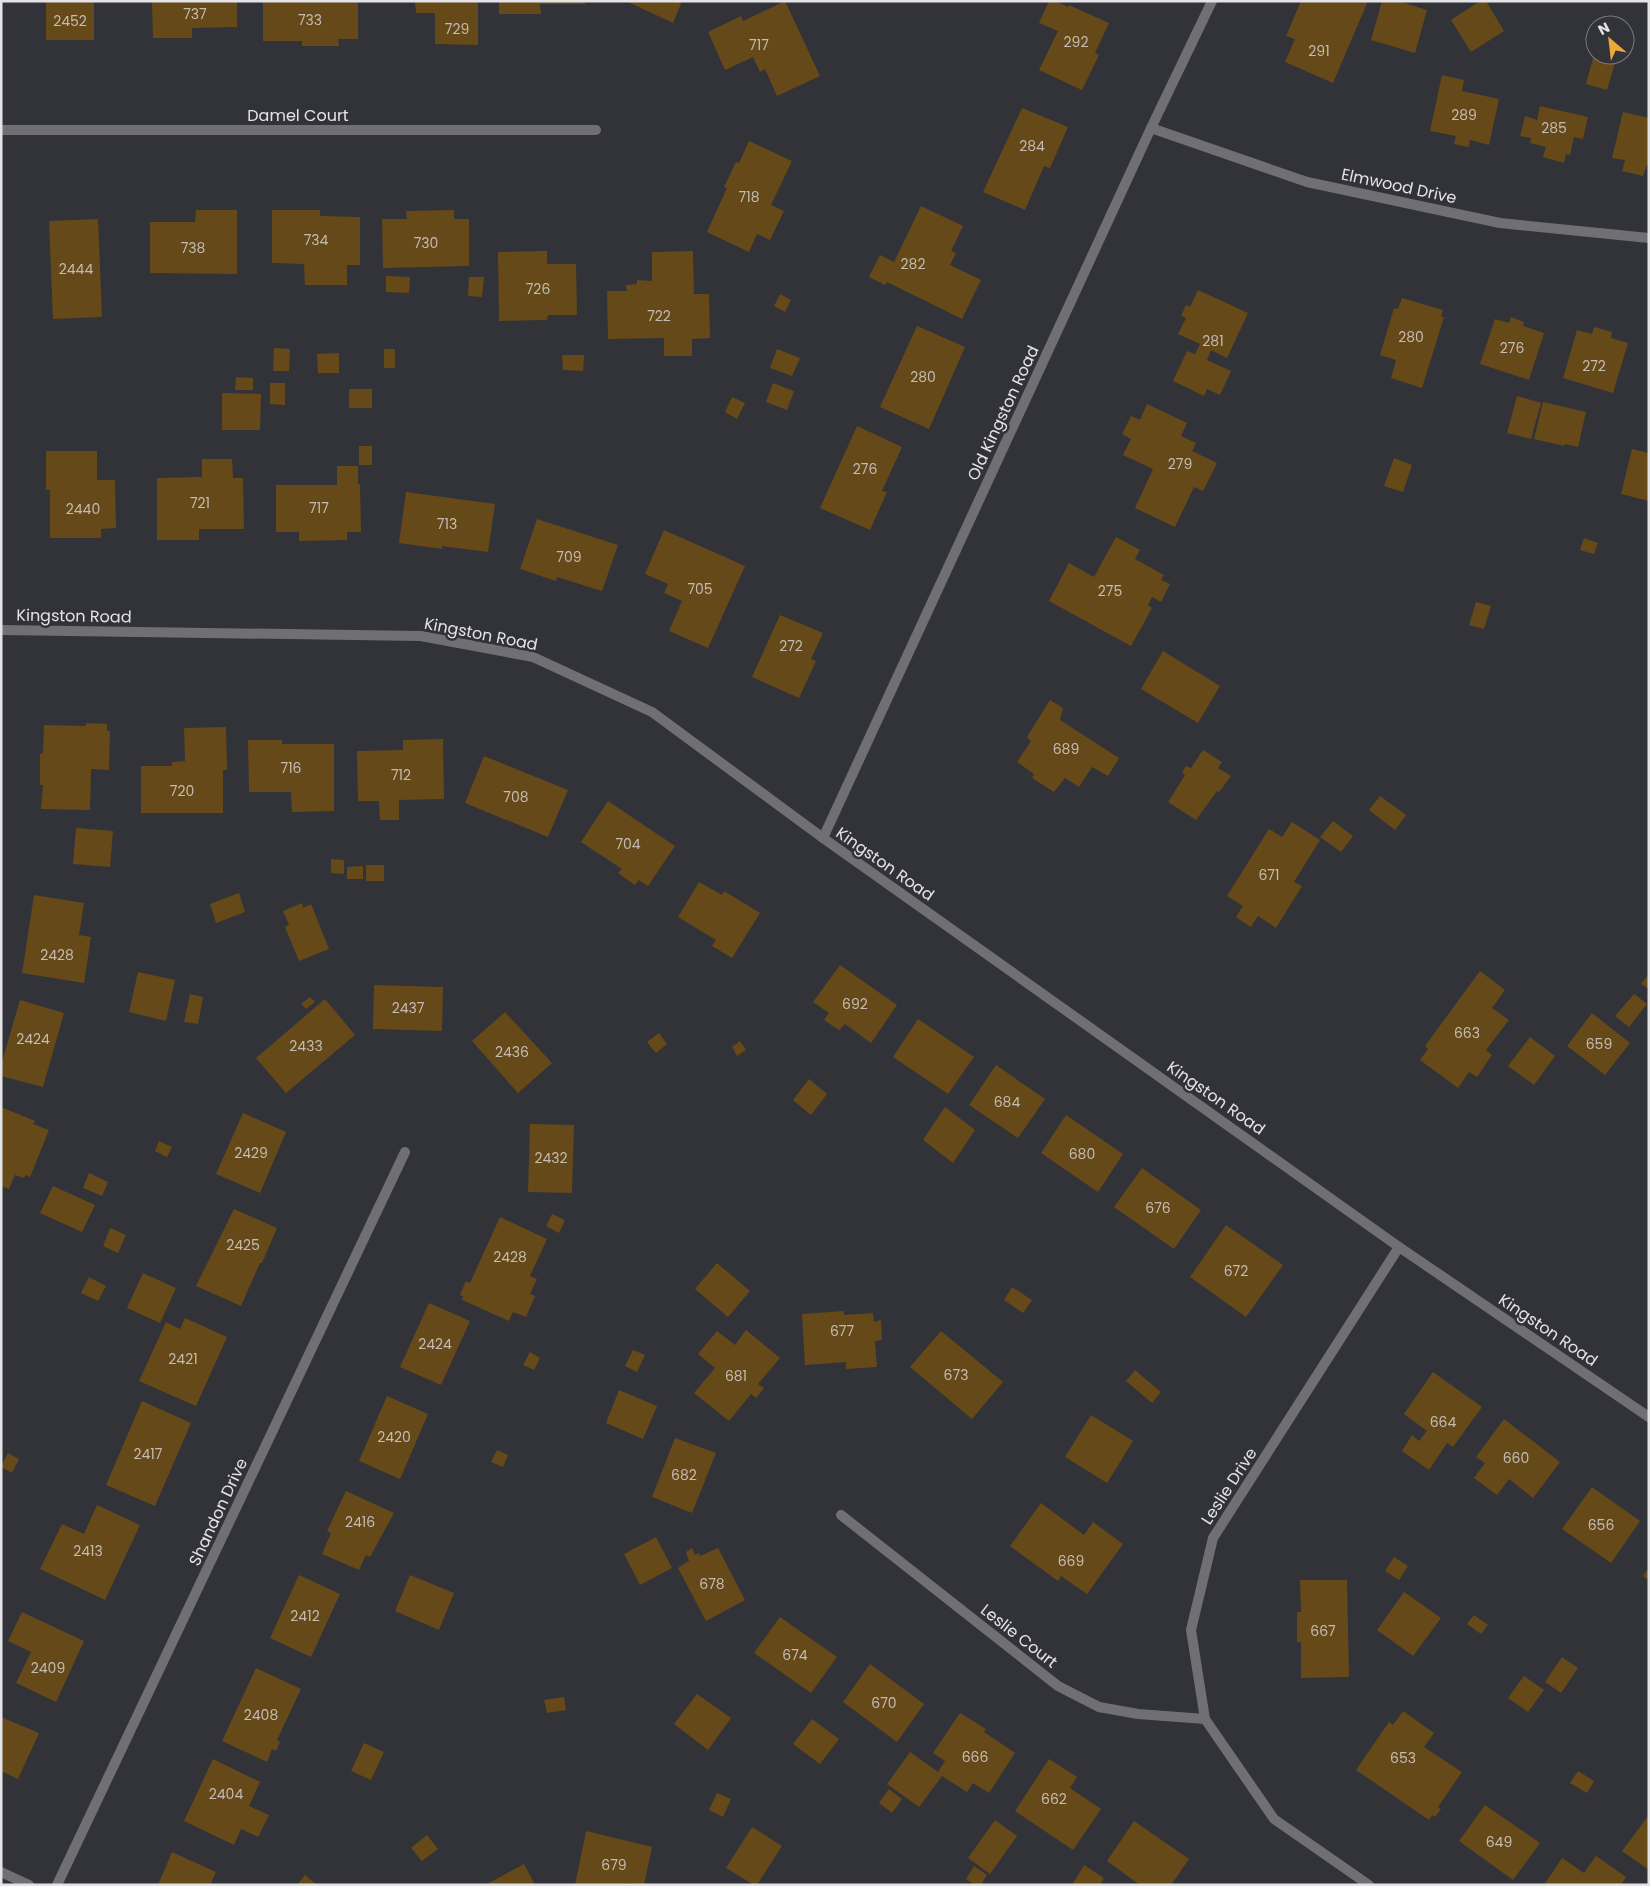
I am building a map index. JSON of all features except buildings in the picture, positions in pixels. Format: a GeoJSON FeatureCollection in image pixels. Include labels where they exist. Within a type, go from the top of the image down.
{"type":"FeatureCollection","features":[{"type":"Feature","properties":{"kind":"street","name":"Old Kingston Road"},"geometry":{"type":"LineString","coordinates":[[823,838],[1151,128],[1212,1]]}},
{"type":"Feature","properties":{"kind":"street","name":"Elmwood Drive"},"geometry":{"type":"LineString","coordinates":[[1151,128],[1307,182],[1500,223],[1649,238]]}},
{"type":"Feature","properties":{"kind":"street","name":"Damel Court"},"geometry":{"type":"LineString","coordinates":[[1,130],[596,130]]}},
{"type":"Feature","properties":{"kind":"street","name":"Kingston Road"},"geometry":{"type":"LineString","coordinates":[[1,630],[421,636],[534,657],[652,712],[823,838],[1399,1247],[1649,1417]]}},
{"type":"Feature","properties":{"kind":"street","name":"Shandon Drive"},"geometry":{"type":"LineString","coordinates":[[57,1885],[405,1152]]}},
{"type":"Feature","properties":{"kind":"street","name":"Leslie Drive"},"geometry":{"type":"LineString","coordinates":[[1368,1885],[1274,1819],[1205,1719],[1191,1630],[1213,1538],[1399,1247]]}},
{"type":"Feature","properties":{"kind":"street","name":"Leslie Court"},"geometry":{"type":"LineString","coordinates":[[841,1515],[1058,1686],[1099,1707],[1138,1714],[1205,1719]]}},
{"type":"Feature","properties":{"kind":"street"},"geometry":{"type":"LineString","coordinates":[[1,1872],[29,1885]]}}]}
